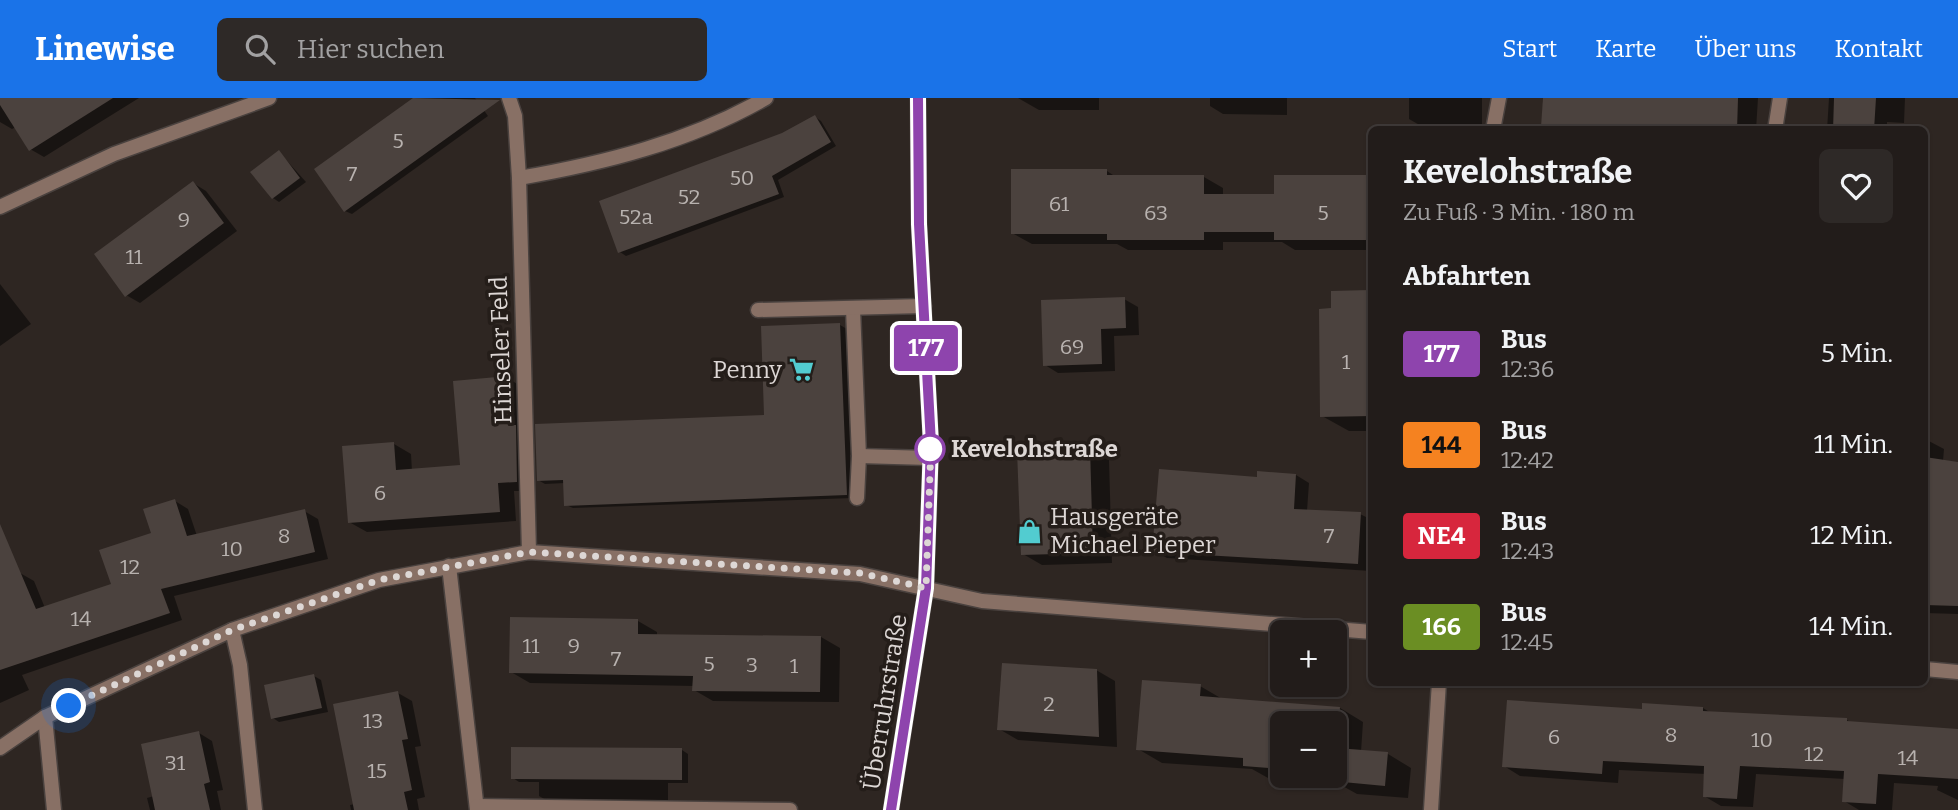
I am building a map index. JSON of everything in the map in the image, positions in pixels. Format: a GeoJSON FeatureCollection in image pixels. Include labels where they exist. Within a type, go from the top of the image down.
{"type":"FeatureCollection","features":[{"type":"Feature","properties":{"kind":"main road","name":"Überruhrstraße"},"geometry":{"type":"LineString","coordinates":[[891,810],[926,588],[929,458],[919,224],[918,98]]}},
{"type":"Feature","properties":{"kind":"street"},"geometry":{"type":"LineString","coordinates":[[0,207],[114,154],[269,98]]}},
{"type":"Feature","properties":{"kind":"street","name":"Hinseler Feld"},"geometry":{"type":"LineString","coordinates":[[509,98],[515,116],[519,178],[529,552]]}},
{"type":"Feature","properties":{"kind":"street"},"geometry":{"type":"LineString","coordinates":[[519,178],[575,168],[666,145],[766,98]]}},
{"type":"Feature","properties":{"kind":"street"},"geometry":{"type":"LineString","coordinates":[[1494,126],[1499,98]]}},
{"type":"Feature","properties":{"kind":"street"},"geometry":{"type":"LineString","coordinates":[[1775,126],[1780,98]]}},
{"type":"Feature","properties":{"kind":"street"},"geometry":{"type":"LineString","coordinates":[[758,310],[924,306]]}},
{"type":"Feature","properties":{"kind":"street"},"geometry":{"type":"LineString","coordinates":[[853,309],[859,456],[856,498]]}},
{"type":"Feature","properties":{"kind":"street"},"geometry":{"type":"LineString","coordinates":[[859,456],[929,458]]}},
{"type":"Feature","properties":{"kind":"street"},"geometry":{"type":"LineString","coordinates":[[0,748],[45,717],[232,630],[379,580],[529,552],[860,573],[982,601],[1368,632]]}},
{"type":"Feature","properties":{"kind":"street"},"geometry":{"type":"LineString","coordinates":[[449,566],[477,808],[790,810]]}},
{"type":"Feature","properties":{"kind":"street"},"geometry":{"type":"LineString","coordinates":[[232,630],[240,665],[255,810]]}},
{"type":"Feature","properties":{"kind":"street"},"geometry":{"type":"LineString","coordinates":[[1928,669],[1958,672]]}},
{"type":"Feature","properties":{"kind":"street"},"geometry":{"type":"LineString","coordinates":[[1431,810],[1439,686]]}},
{"type":"Feature","properties":{"kind":"street"},"geometry":{"type":"LineString","coordinates":[[45,717],[54,810]]}},
{"type":"Feature","properties":{"kind":"building"},"geometry":{"type":"Polygon","coordinates":[[[0,98],[113,98],[29,151],[0,105],[0,98]]]}},
{"type":"Feature","properties":{"kind":"building"},"geometry":{"type":"Polygon","coordinates":[[[413,98],[500,100],[344,212],[314,169],[413,98]]]}},
{"type":"Feature","properties":{"kind":"building"},"geometry":{"type":"Polygon","coordinates":[[[1543,98],[1738,98],[1737,126],[1541,126],[1543,98]]]}},
{"type":"Feature","properties":{"kind":"building"},"geometry":{"type":"Polygon","coordinates":[[[1834,98],[1876,98],[1874,126],[1833,126],[1834,98]]]}},
{"type":"Feature","properties":{"kind":"building"},"geometry":{"type":"Polygon","coordinates":[[[815,115],[831,142],[772,176],[779,194],[618,253],[599,201],[782,133],[815,115]]]}},
{"type":"Feature","properties":{"kind":"building"},"geometry":{"type":"Polygon","coordinates":[[[279,150],[300,178],[272,199],[250,172],[279,150]]]}},
{"type":"Feature","properties":{"kind":"building"},"geometry":{"type":"Polygon","coordinates":[[[1011,169],[1107,169],[1107,175],[1204,175],[1204,194],[1274,194],[1274,175],[1368,175],[1368,240],[1274,240],[1274,232],[1204,232],[1204,240],[1107,240],[1107,234],[1011,234],[1011,169]]]}},
{"type":"Feature","properties":{"kind":"building"},"geometry":{"type":"Polygon","coordinates":[[[193,181],[224,223],[125,297],[94,254],[193,181]]]}},
{"type":"Feature","properties":{"kind":"building"},"geometry":{"type":"Polygon","coordinates":[[[1368,290],[1368,416],[1320,417],[1319,309],[1331,308],[1331,291],[1368,290]]]}},
{"type":"Feature","properties":{"kind":"building"},"geometry":{"type":"Polygon","coordinates":[[[1125,297],[1126,328],[1101,329],[1102,364],[1043,366],[1041,300],[1125,297]]]}},
{"type":"Feature","properties":{"kind":"building","name":"Penny"},"geometry":{"type":"Polygon","coordinates":[[[840,323],[847,495],[564,506],[563,480],[537,481],[535,424],[764,415],[761,326],[840,323]]]}},
{"type":"Feature","properties":{"kind":"building"},"geometry":{"type":"Polygon","coordinates":[[[508,376],[511,425],[516,425],[517,482],[498,483],[500,512],[348,523],[342,446],[394,442],[396,470],[460,465],[453,381],[508,376]]]}},
{"type":"Feature","properties":{"kind":"building"},"geometry":{"type":"Polygon","coordinates":[[[1090,447],[1093,553],[1021,555],[1017,450],[1090,447]]]}},
{"type":"Feature","properties":{"kind":"building"},"geometry":{"type":"Polygon","coordinates":[[[1928,457],[1958,462],[1958,606],[1928,605],[1928,457]]]}},
{"type":"Feature","properties":{"kind":"building"},"geometry":{"type":"Polygon","coordinates":[[[1159,469],[1257,477],[1257,471],[1296,474],[1294,509],[1361,512],[1358,564],[1152,552],[1159,469]]]}},
{"type":"Feature","properties":{"kind":"building"},"geometry":{"type":"Polygon","coordinates":[[[175,499],[187,536],[305,509],[315,552],[161,589],[170,613],[0,670],[0,524],[36,609],[111,584],[99,550],[151,533],[143,509],[175,499]]]}},
{"type":"Feature","properties":{"kind":"building"},"geometry":{"type":"Polygon","coordinates":[[[510,617],[638,619],[638,634],[821,636],[820,692],[692,691],[693,676],[509,673],[510,617]]]}},
{"type":"Feature","properties":{"kind":"building"},"geometry":{"type":"Polygon","coordinates":[[[1002,663],[1097,669],[1099,737],[997,730],[1002,663]]]}},
{"type":"Feature","properties":{"kind":"building"},"geometry":{"type":"Polygon","coordinates":[[[314,674],[322,708],[271,719],[264,685],[314,674]]]}},
{"type":"Feature","properties":{"kind":"building"},"geometry":{"type":"Polygon","coordinates":[[[1142,680],[1201,684],[1200,696],[1340,707],[1340,711],[1270,711],[1270,768],[1243,766],[1243,758],[1136,750],[1142,680]]]}},
{"type":"Feature","properties":{"kind":"building"},"geometry":{"type":"Polygon","coordinates":[[[398,691],[408,739],[402,740],[412,790],[404,792],[408,810],[354,810],[333,704],[398,691]]]}},
{"type":"Feature","properties":{"kind":"building"},"geometry":{"type":"Polygon","coordinates":[[[1507,700],[1642,709],[1642,703],[1703,707],[1703,711],[1847,718],[1847,721],[1958,729],[1958,779],[1878,774],[1876,804],[1842,802],[1844,771],[1740,766],[1737,799],[1703,797],[1704,766],[1603,761],[1602,774],[1502,767],[1507,700]]]}},
{"type":"Feature","properties":{"kind":"building"},"geometry":{"type":"Polygon","coordinates":[[[199,731],[210,782],[204,784],[210,810],[155,810],[141,744],[199,731]]]}},
{"type":"Feature","properties":{"kind":"building"},"geometry":{"type":"Polygon","coordinates":[[[511,747],[682,748],[682,780],[511,779],[511,747]]]}},
{"type":"Feature","properties":{"kind":"building"},"geometry":{"type":"Polygon","coordinates":[[[1347,749],[1388,752],[1385,786],[1347,782],[1347,749]]]}},
{"type":"Feature","properties":{"kind":"bus line","name":"177"},"geometry":{"type":"LineString","coordinates":[[891,810],[913,686],[926,588],[931,444],[919,224],[918,98]]}},
{"type":"Feature","properties":{"kind":"place","name":"Penny"},"geometry":{"type":"Point","coordinates":[802,370]}},
{"type":"Feature","properties":{"kind":"place","name":"Kevelohstraße"},"geometry":{"type":"Point","coordinates":[930,449]}},
{"type":"Feature","properties":{"kind":"place","name":"Hausgeräte Michael Pieper"},"geometry":{"type":"Point","coordinates":[1030,531]}},
{"type":"Feature","properties":{"kind":"route"},"geometry":{"type":"LineString","coordinates":[[69,706],[232,630],[379,580],[529,552],[860,573],[926,588],[931,444],[930,449]]}}]}
